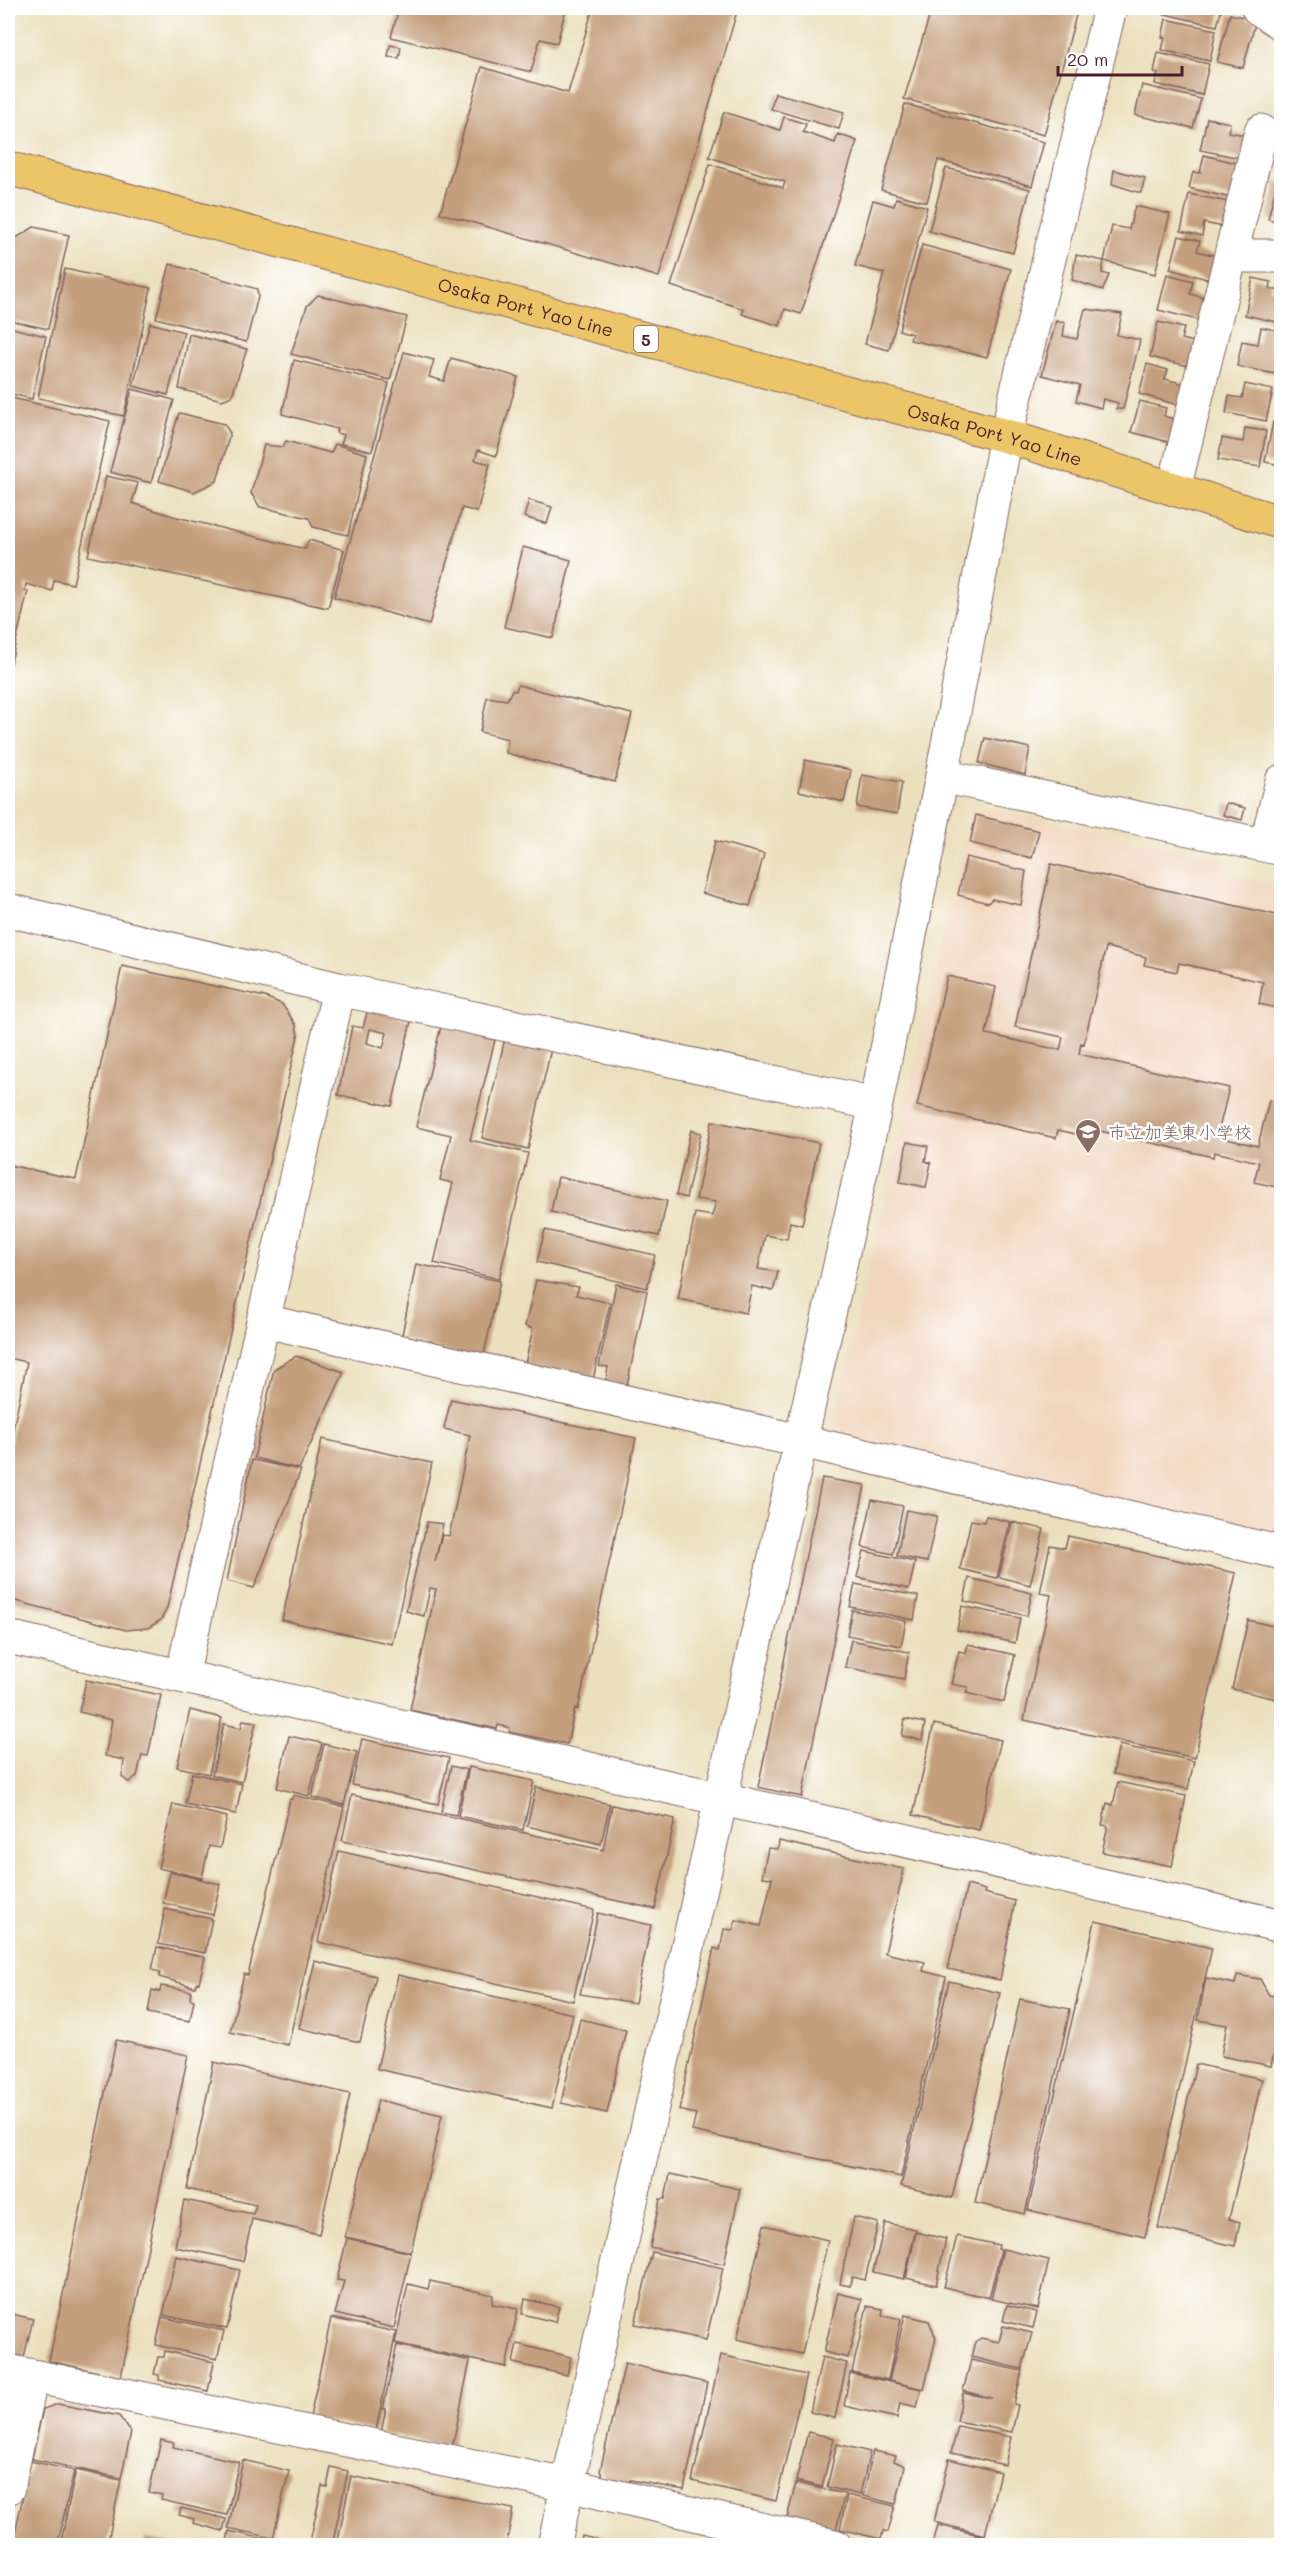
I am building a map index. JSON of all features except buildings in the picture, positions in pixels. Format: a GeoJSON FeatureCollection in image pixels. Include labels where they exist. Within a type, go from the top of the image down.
{"type":"FeatureCollection","features":[{"type":"Feature","properties":{"kind":"main road","name":"Osaka Port Yao Line"},"geometry":{"type":"LineString","coordinates":[[8,168],[1006,436],[1281,523]]}},
{"type":"Feature","properties":{"kind":"street"},"geometry":{"type":"LineString","coordinates":[[554,2546],[876,1104],[942,776],[1006,436],[1110,8]]}},
{"type":"Feature","properties":{"kind":"street"},"geometry":{"type":"LineString","coordinates":[[1258,8],[1281,24]]}},
{"type":"Feature","properties":{"kind":"street"},"geometry":{"type":"LineString","coordinates":[[1174,489],[1261,130]]}},
{"type":"Feature","properties":{"kind":"street"},"geometry":{"type":"LineString","coordinates":[[1231,256],[1281,256]]}},
{"type":"Feature","properties":{"kind":"street"},"geometry":{"type":"LineString","coordinates":[[942,776],[1274,847],[1281,781]]}},
{"type":"Feature","properties":{"kind":"street"},"geometry":{"type":"LineString","coordinates":[[8,910],[339,989],[876,1104]]}},
{"type":"Feature","properties":{"kind":"street"},"geometry":{"type":"LineString","coordinates":[[182,1676],[339,989]]}},
{"type":"Feature","properties":{"kind":"street"},"geometry":{"type":"LineString","coordinates":[[264,1322],[801,1441],[1281,1553]]}},
{"type":"Feature","properties":{"kind":"street"},"geometry":{"type":"LineString","coordinates":[[8,1637],[1281,1926]]}},
{"type":"Feature","properties":{"kind":"street"},"geometry":{"type":"LineString","coordinates":[[8,2488],[20,2373],[567,2485],[835,2546]]}},
{"type":"Feature","properties":{"kind":"shaded area","name":"市立加美東小学校"},"geometry":{"type":"Polygon","coordinates":[[[981,807],[1227,859],[1225,874],[1281,887],[1281,1536],[845,1438],[835,1423],[970,815],[981,807]]]}},
{"type":"Feature","properties":{"kind":"place","name":"市立加美東小学校"},"geometry":{"type":"Point","coordinates":[1088,1155]}}]}
